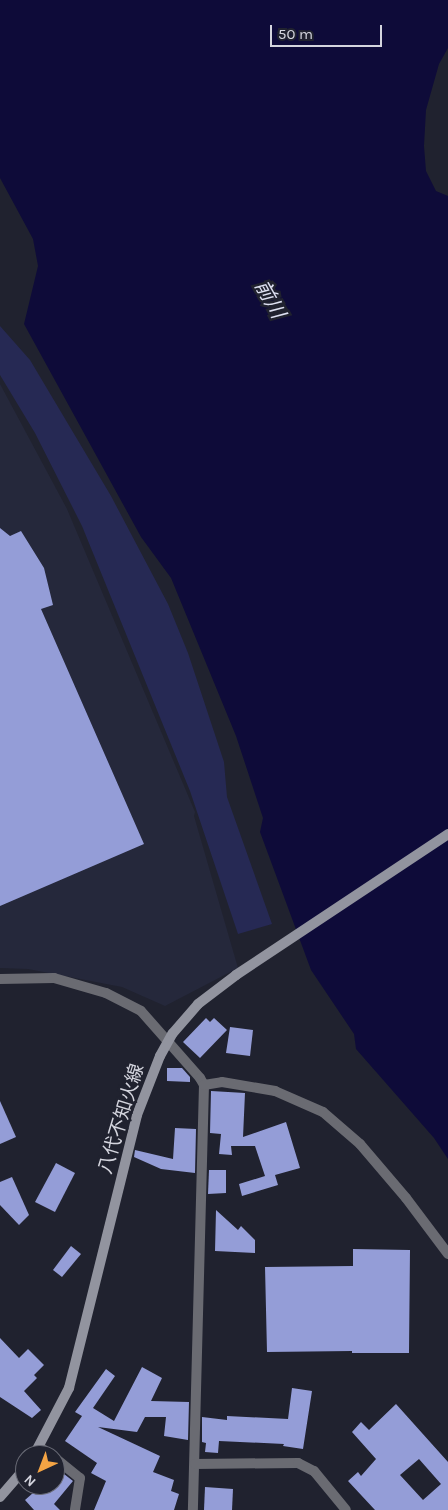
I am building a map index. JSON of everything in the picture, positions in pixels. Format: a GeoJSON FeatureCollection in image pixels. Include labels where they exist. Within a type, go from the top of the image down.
{"type":"FeatureCollection","features":[{"type":"Feature","properties":{"kind":"main road","name":"八代不知火線"},"geometry":{"type":"LineString","coordinates":[[40,1445],[69,1388],[137,1115],[160,1056],[173,1033],[198,1004],[236,975],[448,834]]}},
{"type":"Feature","properties":{"kind":"main road"},"geometry":{"type":"LineString","coordinates":[[0,1497],[15,1480]]}},
{"type":"Feature","properties":{"kind":"street"},"geometry":{"type":"LineString","coordinates":[[0,979],[54,978],[106,993],[141,1012],[200,1078],[204,1085],[193,1510]]}},
{"type":"Feature","properties":{"kind":"street"},"geometry":{"type":"LineString","coordinates":[[204,1085],[222,1082],[274,1091],[323,1112],[360,1144],[406,1198],[448,1254]]}},
{"type":"Feature","properties":{"kind":"street"},"geometry":{"type":"LineString","coordinates":[[195,1464],[298,1463],[314,1471],[346,1510]]}},
{"type":"Feature","properties":{"kind":"street"},"geometry":{"type":"LineString","coordinates":[[65,1466],[80,1478],[75,1510]]}},
{"type":"Feature","properties":{"kind":"shaded area"},"geometry":{"type":"Polygon","coordinates":[[[0,326],[30,360],[111,496],[168,604],[188,653],[224,762],[227,797],[272,924],[238,934],[190,791],[82,526],[35,433],[0,375],[0,326]]]}},
{"type":"Feature","properties":{"kind":"shaded area"},"geometry":{"type":"Polygon","coordinates":[[[0,384],[67,509],[195,812],[194,816],[238,968],[165,1006],[122,987],[28,969],[0,968],[0,384]]]}},
{"type":"Feature","properties":{"kind":"water","name":"前川"},"geometry":{"type":"Polygon","coordinates":[[[0,0],[448,0],[448,48],[439,64],[426,110],[424,146],[426,171],[436,191],[448,196],[448,1159],[434,1138],[356,1049],[354,1034],[311,970],[260,832],[263,818],[236,736],[171,578],[141,537],[24,324],[38,266],[33,239],[0,178],[0,0]]]}},
{"type":"Feature","properties":{"kind":"building"},"geometry":{"type":"Polygon","coordinates":[[[0,528],[10,536],[21,531],[44,568],[53,605],[41,609],[144,844],[0,906],[0,528]]]}},
{"type":"Feature","properties":{"kind":"building"},"geometry":{"type":"Polygon","coordinates":[[[206,1018],[210,1022],[214,1018],[227,1030],[200,1058],[183,1042],[206,1018]]]}},
{"type":"Feature","properties":{"kind":"building"},"geometry":{"type":"Polygon","coordinates":[[[230,1027],[253,1030],[250,1056],[226,1053],[230,1027]]]}},
{"type":"Feature","properties":{"kind":"building"},"geometry":{"type":"Polygon","coordinates":[[[167,1068],[182,1068],[190,1077],[190,1082],[167,1081],[167,1068]]]}},
{"type":"Feature","properties":{"kind":"building"},"geometry":{"type":"Polygon","coordinates":[[[211,1091],[245,1093],[243,1137],[286,1122],[300,1168],[275,1175],[278,1185],[242,1196],[239,1184],[265,1176],[255,1146],[231,1146],[232,1155],[219,1154],[221,1134],[210,1133],[211,1091]]]}},
{"type":"Feature","properties":{"kind":"building"},"geometry":{"type":"Polygon","coordinates":[[[0,1101],[16,1137],[0,1144],[0,1101]]]}},
{"type":"Feature","properties":{"kind":"building"},"geometry":{"type":"Polygon","coordinates":[[[175,1128],[196,1129],[195,1173],[161,1169],[134,1157],[135,1150],[173,1159],[175,1128]]]}},
{"type":"Feature","properties":{"kind":"building"},"geometry":{"type":"Polygon","coordinates":[[[56,1163],[75,1173],[55,1212],[35,1202],[56,1163]]]}},
{"type":"Feature","properties":{"kind":"building"},"geometry":{"type":"Polygon","coordinates":[[[209,1170],[226,1170],[226,1193],[208,1194],[209,1170]]]}},
{"type":"Feature","properties":{"kind":"building"},"geometry":{"type":"Polygon","coordinates":[[[12,1177],[29,1215],[19,1225],[0,1205],[0,1182],[12,1177]]]}},
{"type":"Feature","properties":{"kind":"building"},"geometry":{"type":"Polygon","coordinates":[[[216,1210],[238,1230],[241,1226],[255,1240],[255,1253],[215,1251],[216,1210]]]}},
{"type":"Feature","properties":{"kind":"building"},"geometry":{"type":"Polygon","coordinates":[[[71,1246],[81,1254],[62,1277],[53,1270],[71,1246]]]}},
{"type":"Feature","properties":{"kind":"building"},"geometry":{"type":"Polygon","coordinates":[[[353,1249],[410,1250],[409,1353],[352,1353],[352,1351],[267,1352],[265,1267],[353,1266],[353,1249]]]}},
{"type":"Feature","properties":{"kind":"building"},"geometry":{"type":"Polygon","coordinates":[[[0,1338],[19,1358],[28,1349],[44,1365],[34,1375],[37,1378],[24,1391],[41,1410],[32,1418],[0,1397],[0,1338]]]}},
{"type":"Feature","properties":{"kind":"building"},"geometry":{"type":"Polygon","coordinates":[[[142,1367],[162,1378],[151,1401],[189,1402],[188,1440],[164,1436],[166,1417],[145,1417],[137,1432],[98,1427],[160,1456],[153,1472],[174,1480],[171,1491],[179,1494],[174,1510],[94,1510],[106,1481],[91,1473],[97,1463],[65,1441],[82,1416],[75,1412],[106,1369],[115,1376],[93,1408],[114,1421],[142,1367]]]}},
{"type":"Feature","properties":{"kind":"building"},"geometry":{"type":"Polygon","coordinates":[[[292,1388],[312,1391],[303,1449],[283,1446],[284,1444],[219,1441],[218,1453],[205,1452],[206,1443],[202,1442],[202,1417],[227,1420],[227,1416],[288,1419],[292,1388]]]}},
{"type":"Feature","properties":{"kind":"building"},"geometry":{"type":"Polygon","coordinates":[[[396,1404],[448,1462],[448,1510],[375,1510],[348,1481],[358,1472],[361,1476],[376,1459],[352,1432],[361,1422],[369,1430],[396,1404]],[[419,1459],[400,1475],[423,1500],[441,1484],[419,1459]]]}},
{"type":"Feature","properties":{"kind":"building"},"geometry":{"type":"Polygon","coordinates":[[[65,1475],[73,1481],[65,1491],[65,1475]]]}},
{"type":"Feature","properties":{"kind":"building"},"geometry":{"type":"Polygon","coordinates":[[[205,1487],[233,1489],[232,1510],[204,1510],[205,1487]]]}},
{"type":"Feature","properties":{"kind":"building"},"geometry":{"type":"Polygon","coordinates":[[[31,1495],[61,1495],[54,1504],[60,1510],[34,1510],[25,1500],[31,1495]]]}}]}
